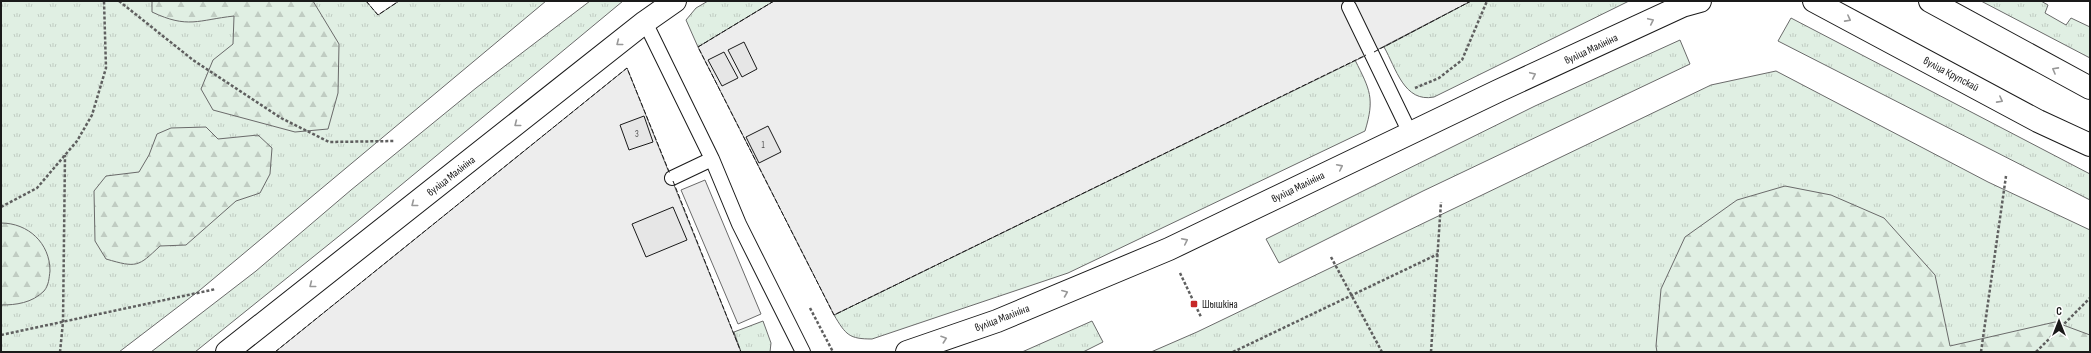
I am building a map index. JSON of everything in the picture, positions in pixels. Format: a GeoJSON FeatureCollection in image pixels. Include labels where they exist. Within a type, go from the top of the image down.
{"type":"FeatureCollection","features":[{"type":"Feature","properties":{"kind":"main road","name":"вуліца Малініна"},"geometry":{"type":"LineString","coordinates":[[227,352],[645,22],[675,1]]}},
{"type":"Feature","properties":{"kind":"main road","name":"вуліца Крупскай"},"geometry":{"type":"LineString","coordinates":[[1814,1],[2038,121],[2090,145]]}},
{"type":"Feature","properties":{"kind":"main road"},"geometry":{"type":"LineString","coordinates":[[1930,1],[2090,88]]}},
{"type":"Feature","properties":{"kind":"main road","name":"вуліца Малініна"},"geometry":{"type":"LineString","coordinates":[[907,352],[997,321],[1169,249],[1410,133],[1690,3]]}},
{"type":"Feature","properties":{"kind":"lane"},"geometry":{"type":"LineString","coordinates":[[1349,7],[1410,133]]}},
{"type":"Feature","properties":{"kind":"lane"},"geometry":{"type":"LineString","coordinates":[[645,22],[712,159],[739,224],[803,352]]}},
{"type":"Feature","properties":{"kind":"lane"},"geometry":{"type":"LineString","coordinates":[[672,178],[712,159]]}},
{"type":"Feature","properties":{"kind":"path"},"geometry":{"type":"LineString","coordinates":[[1,207],[37,188],[77,140],[92,115],[106,68],[104,1]]}},
{"type":"Feature","properties":{"kind":"path"},"geometry":{"type":"LineString","coordinates":[[119,1],[193,60],[281,118],[329,142],[395,141]]}},
{"type":"Feature","properties":{"kind":"path"},"geometry":{"type":"LineString","coordinates":[[1392,97],[1439,78],[1462,60],[1487,1]]}},
{"type":"Feature","properties":{"kind":"path"},"geometry":{"type":"LineString","coordinates":[[60,352],[63,322],[66,154]]}},
{"type":"Feature","properties":{"kind":"path"},"geometry":{"type":"LineString","coordinates":[[1981,352],[2006,176]]}},
{"type":"Feature","properties":{"kind":"path"},"geometry":{"type":"LineString","coordinates":[[1431,352],[1441,202]]}},
{"type":"Feature","properties":{"kind":"path"},"geometry":{"type":"LineString","coordinates":[[1169,249],[1201,317]]}},
{"type":"Feature","properties":{"kind":"path"},"geometry":{"type":"LineString","coordinates":[[1233,352],[1438,254]]}},
{"type":"Feature","properties":{"kind":"path"},"geometry":{"type":"LineString","coordinates":[[1331,257],[1382,352]]}},
{"type":"Feature","properties":{"kind":"path"},"geometry":{"type":"LineString","coordinates":[[1,335],[216,289]]}},
{"type":"Feature","properties":{"kind":"path"},"geometry":{"type":"LineString","coordinates":[[2036,352],[2090,298]]}},
{"type":"Feature","properties":{"kind":"green space"},"geometry":{"type":"Polygon","coordinates":[[[1,1],[366,1],[378,15],[399,1],[546,1],[200,290],[119,352],[1,352],[1,1]]]}},
{"type":"Feature","properties":{"kind":"green space"},"geometry":{"type":"Polygon","coordinates":[[[152,1],[313,1],[339,44],[338,93],[328,129],[295,132],[213,110],[201,89],[213,60],[233,44],[234,16],[184,22],[152,12],[152,1]]]}},
{"type":"Feature","properties":{"kind":"green space"},"geometry":{"type":"Polygon","coordinates":[[[590,1],[623,1],[354,224],[195,352],[151,352],[256,271],[351,190],[476,88],[590,1]]]}},
{"type":"Feature","properties":{"kind":"green space"},"geometry":{"type":"Polygon","coordinates":[[[708,1],[774,1],[698,47],[686,20],[696,8],[708,1]]]}},
{"type":"Feature","properties":{"kind":"green space"},"geometry":{"type":"Polygon","coordinates":[[[1471,1],[1629,1],[1434,97],[1415,95],[1402,82],[1384,47],[1471,1]]]}},
{"type":"Feature","properties":{"kind":"green space"},"geometry":{"type":"Polygon","coordinates":[[[1981,1],[2041,1],[2048,5],[2045,13],[2066,25],[2071,18],[2090,27],[2090,58],[1981,1]]]}},
{"type":"Feature","properties":{"kind":"green space"},"geometry":{"type":"Polygon","coordinates":[[[1791,18],[2090,174],[2090,200],[1778,41],[1791,18]]]}},
{"type":"Feature","properties":{"kind":"green space"},"geometry":{"type":"Polygon","coordinates":[[[1680,40],[1690,64],[1423,191],[1279,263],[1266,239],[1535,106],[1680,40]]]}},
{"type":"Feature","properties":{"kind":"green space"},"geometry":{"type":"Polygon","coordinates":[[[1355,60],[1369,94],[1370,110],[1365,131],[1068,273],[872,339],[853,337],[845,331],[834,315],[1355,60]]]}},
{"type":"Feature","properties":{"kind":"green space"},"geometry":{"type":"Polygon","coordinates":[[[1776,71],[1988,182],[2090,230],[2090,352],[1151,352],[1197,332],[1711,85],[1776,71]]]}},
{"type":"Feature","properties":{"kind":"green space"},"geometry":{"type":"Polygon","coordinates":[[[206,127],[218,139],[258,135],[272,148],[270,174],[260,193],[236,201],[186,245],[160,246],[147,258],[136,264],[124,264],[106,259],[95,241],[94,191],[106,176],[139,172],[149,155],[157,134],[171,128],[206,127]]]}},
{"type":"Feature","properties":{"kind":"green space"},"geometry":{"type":"Polygon","coordinates":[[[1785,186],[1831,195],[1884,218],[1935,275],[1950,346],[2055,322],[2090,335],[2090,352],[1657,352],[1656,346],[1661,289],[1685,237],[1737,200],[1785,186]]]}},
{"type":"Feature","properties":{"kind":"green space"},"geometry":{"type":"Polygon","coordinates":[[[1,223],[20,227],[36,236],[46,252],[50,271],[46,289],[29,301],[1,305],[1,223]]]}},
{"type":"Feature","properties":{"kind":"green space"},"geometry":{"type":"Polygon","coordinates":[[[763,321],[771,343],[770,352],[741,352],[734,332],[763,321]]]}},
{"type":"Feature","properties":{"kind":"green space"},"geometry":{"type":"Polygon","coordinates":[[[1092,321],[1103,342],[1083,352],[1022,352],[1092,321]]]}},
{"type":"Feature","properties":{"kind":"shaded area"},"geometry":{"type":"Polygon","coordinates":[[[774,1],[1471,1],[1371,53],[834,315],[698,47],[774,1]]]}},
{"type":"Feature","properties":{"kind":"shaded area"},"geometry":{"type":"Polygon","coordinates":[[[627,68],[741,352],[275,352],[627,68]]]}},
{"type":"Feature","properties":{"kind":"shaded area"},"geometry":{"type":"Polygon","coordinates":[[[705,180],[761,314],[738,324],[681,190],[705,180]]]}},
{"type":"Feature","properties":{"kind":"building"},"geometry":{"type":"Polygon","coordinates":[[[744,42],[757,69],[742,77],[728,50],[744,42]]]}},
{"type":"Feature","properties":{"kind":"building"},"geometry":{"type":"Polygon","coordinates":[[[724,52],[738,78],[722,86],[708,60],[724,52]]]}},
{"type":"Feature","properties":{"kind":"building"},"geometry":{"type":"Polygon","coordinates":[[[644,116],[653,142],[629,150],[620,125],[644,116]]]}},
{"type":"Feature","properties":{"kind":"building"},"geometry":{"type":"Polygon","coordinates":[[[768,126],[781,152],[759,163],[746,137],[768,126]]]}},
{"type":"Feature","properties":{"kind":"building"},"geometry":{"type":"Polygon","coordinates":[[[673,207],[687,240],[646,257],[632,224],[673,207]]]}},
{"type":"Feature","properties":{"kind":"fence"},"geometry":{"type":"LineString","coordinates":[[366,1],[378,15],[399,1]]}},
{"type":"Feature","properties":{"kind":"fence"},"geometry":{"type":"LineString","coordinates":[[774,1],[698,47],[834,315],[1366,55]]}},
{"type":"Feature","properties":{"kind":"fence"},"geometry":{"type":"LineString","coordinates":[[1374,52],[1471,1]]}},
{"type":"Feature","properties":{"kind":"fence"},"geometry":{"type":"LineString","coordinates":[[275,352],[627,68],[670,174]]}},
{"type":"Feature","properties":{"kind":"fence"},"geometry":{"type":"LineString","coordinates":[[673,181],[741,352]]}},
{"type":"Feature","properties":{"kind":"place","name":"Шышкіна"},"geometry":{"type":"Point","coordinates":[1194,304]}}]}
